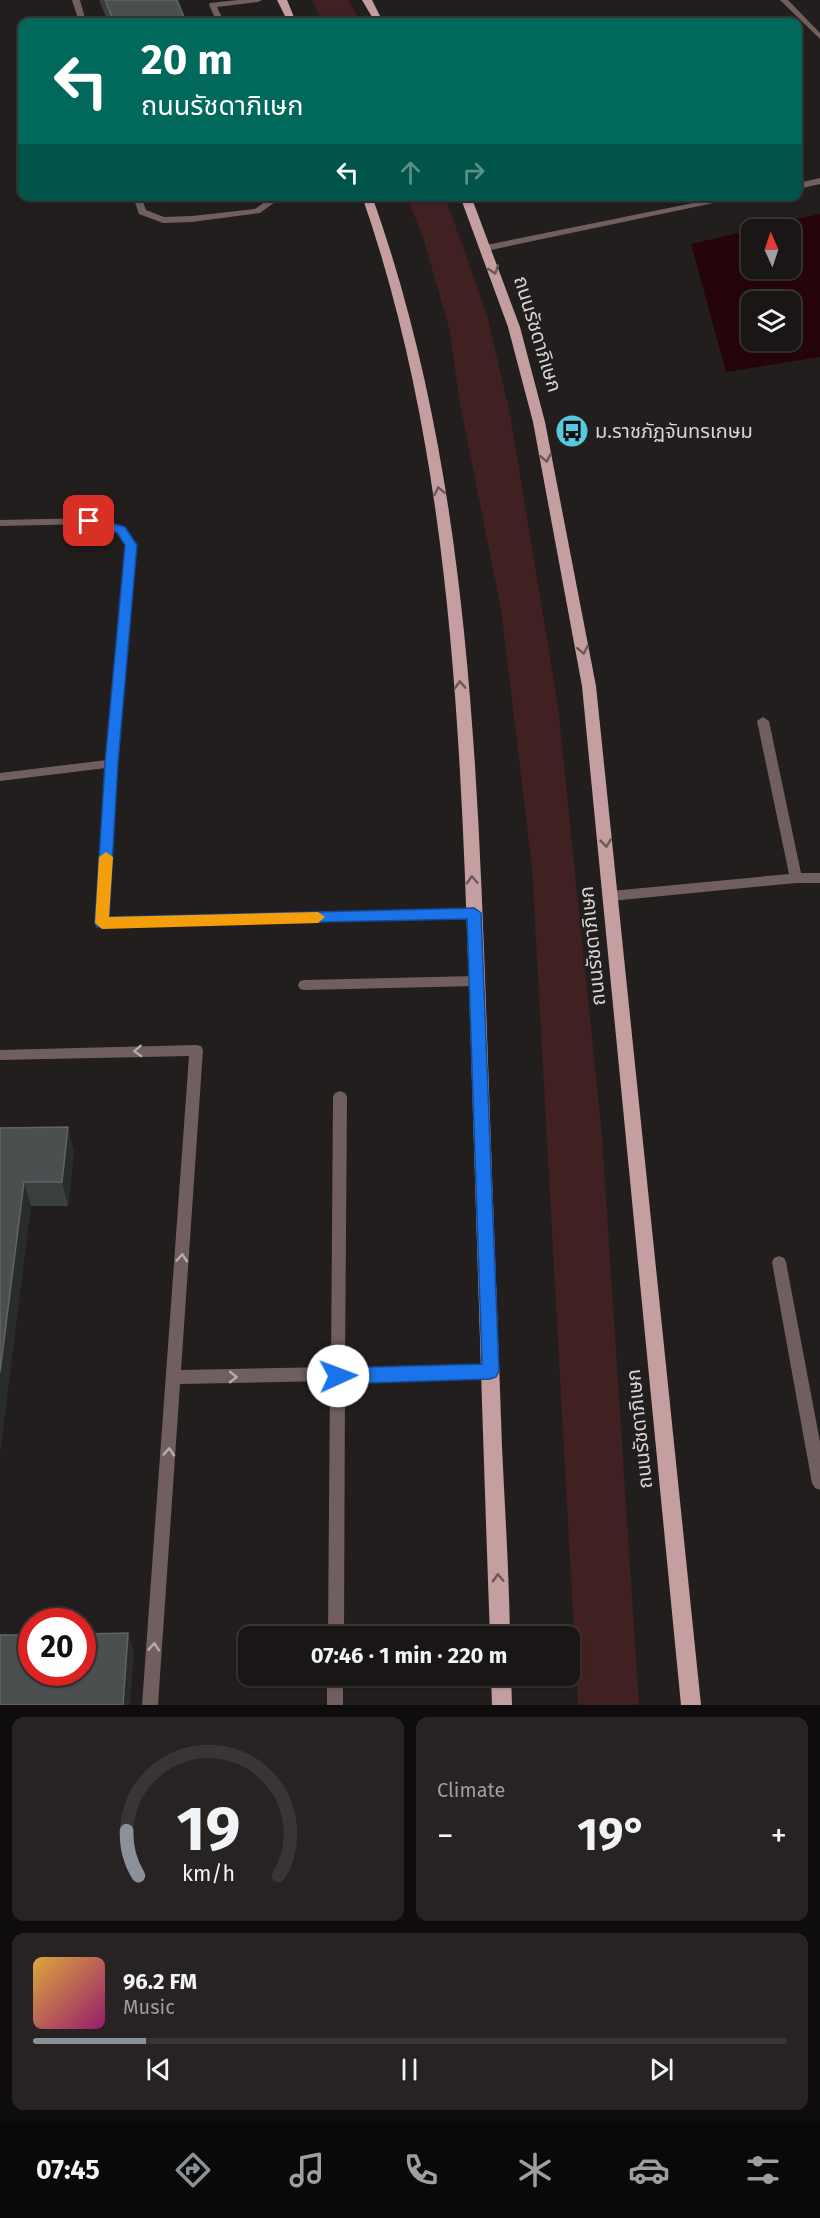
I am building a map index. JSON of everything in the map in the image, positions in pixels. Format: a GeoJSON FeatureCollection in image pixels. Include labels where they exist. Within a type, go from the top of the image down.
{"type":"FeatureCollection","features":[{"type":"Feature","properties":{"kind":"main road"},"geometry":{"type":"LineString","coordinates":[[282,0],[290,18]]}},
{"type":"Feature","properties":{"kind":"main road"},"geometry":{"type":"LineString","coordinates":[[367,0],[377,18]]}},
{"type":"Feature","properties":{"kind":"main road"},"geometry":{"type":"LineString","coordinates":[[369,201],[393,271],[417,378],[441,502],[459,664],[474,913],[500,1626]]}},
{"type":"Feature","properties":{"kind":"main road","name":"ถนนรัชดาภิเษก"},"geometry":{"type":"LineString","coordinates":[[467,201],[514,327],[536,411],[589,686],[691,1705]]}},
{"type":"Feature","properties":{"kind":"main road"},"geometry":{"type":"LineString","coordinates":[[501,1686],[502,1705]]}},
{"type":"Feature","properties":{"kind":"street"},"geometry":{"type":"LineString","coordinates":[[76,0],[82,18]]}},
{"type":"Feature","properties":{"kind":"street"},"geometry":{"type":"LineString","coordinates":[[218,18],[212,2],[258,0]]}},
{"type":"Feature","properties":{"kind":"street"},"geometry":{"type":"LineString","coordinates":[[784,0],[801,18]]}},
{"type":"Feature","properties":{"kind":"street"},"geometry":{"type":"LineString","coordinates":[[802,19],[820,38]]}},
{"type":"Feature","properties":{"kind":"street"},"geometry":{"type":"LineString","coordinates":[[802,185],[820,181]]}},
{"type":"Feature","properties":{"kind":"street"},"geometry":{"type":"LineString","coordinates":[[139,201],[142,212],[163,220],[257,210],[271,201]]}},
{"type":"Feature","properties":{"kind":"street"},"geometry":{"type":"LineString","coordinates":[[486,248],[718,201]]}},
{"type":"Feature","properties":{"kind":"street"},"geometry":{"type":"LineString","coordinates":[[0,523],[89,521],[121,530],[131,545],[112,763],[102,923],[474,913]]}},
{"type":"Feature","properties":{"kind":"street"},"geometry":{"type":"LineString","coordinates":[[763,721],[796,878]]}},
{"type":"Feature","properties":{"kind":"street"},"geometry":{"type":"LineString","coordinates":[[0,777],[112,763]]}},
{"type":"Feature","properties":{"kind":"street"},"geometry":{"type":"LineString","coordinates":[[611,896],[796,878],[820,878]]}},
{"type":"Feature","properties":{"kind":"street"},"geometry":{"type":"LineString","coordinates":[[304,985],[476,981]]}},
{"type":"Feature","properties":{"kind":"street"},"geometry":{"type":"LineString","coordinates":[[0,1055],[196,1050],[150,1705]]}},
{"type":"Feature","properties":{"kind":"street"},"geometry":{"type":"LineString","coordinates":[[336,1626],[340,1097]]}},
{"type":"Feature","properties":{"kind":"street"},"geometry":{"type":"LineString","coordinates":[[779,1262],[820,1483]]}},
{"type":"Feature","properties":{"kind":"street"},"geometry":{"type":"LineString","coordinates":[[174,1377],[338,1376],[490,1371]]}},
{"type":"Feature","properties":{"kind":"street"},"geometry":{"type":"LineString","coordinates":[[335,1686],[335,1705]]}},
{"type":"Feature","properties":{"kind":"shaded area"},"geometry":{"type":"Polygon","coordinates":[[[312,0],[348,0],[359,18],[321,18],[312,0]]]}},
{"type":"Feature","properties":{"kind":"shaded area"},"geometry":{"type":"Polygon","coordinates":[[[409,201],[446,201],[487,315],[510,414],[558,707],[602,1136],[639,1705],[578,1705],[580,1626],[574,1626],[532,867],[501,609],[459,398],[450,331],[423,237],[409,201]]]}},
{"type":"Feature","properties":{"kind":"shaded area"},"geometry":{"type":"Polygon","coordinates":[[[820,214],[820,357],[726,372],[691,244],[741,232],[741,279],[801,279],[801,219],[798,219],[820,214]]]}},
{"type":"Feature","properties":{"kind":"building"},"geometry":{"type":"Polygon","coordinates":[[[105,0],[177,0],[184,18],[112,18],[105,0]]]}},
{"type":"Feature","properties":{"kind":"building"},"geometry":{"type":"Polygon","coordinates":[[[68,1127],[62,1182],[24,1182],[0,1372],[0,1128],[68,1127]]]}},
{"type":"Feature","properties":{"kind":"building"},"geometry":{"type":"Polygon","coordinates":[[[128,1633],[123,1705],[0,1705],[0,1635],[18,1635],[18,1686],[96,1686],[96,1634],[128,1633]]]}},
{"type":"Feature","properties":{"kind":"slow traffic"},"geometry":{"type":"LineString","coordinates":[[106,857],[102,923],[318,917]]}},
{"type":"Feature","properties":{"kind":"place","name":"ม.ราชภัฏจันทรเกษม"},"geometry":{"type":"Point","coordinates":[572,431]}},
{"type":"Feature","properties":{"kind":"route"},"geometry":{"type":"LineString","coordinates":[[89,521],[121,530],[131,545],[112,763],[102,923],[474,913],[490,1371],[338,1376]]}}]}
